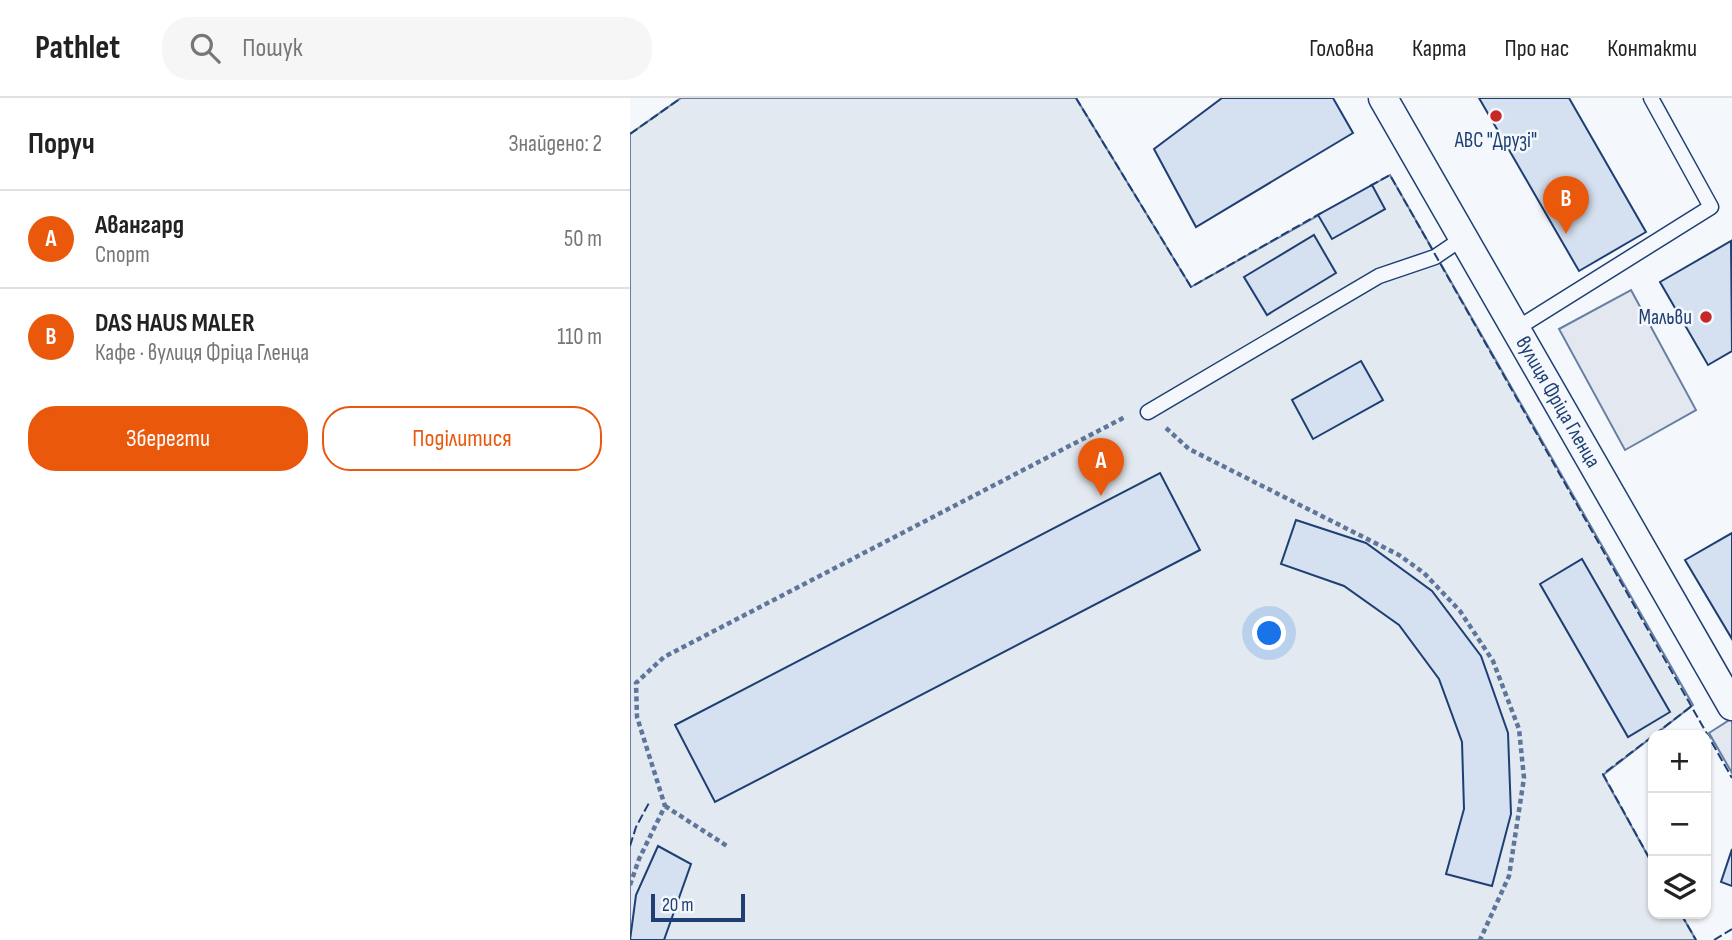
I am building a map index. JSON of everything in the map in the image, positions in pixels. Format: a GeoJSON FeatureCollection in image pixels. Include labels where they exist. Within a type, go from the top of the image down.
{"type":"FeatureCollection","features":[{"type":"Feature","properties":{"kind":"street","name":"вулиця Фріца Гленца"},"geometry":{"type":"LineString","coordinates":[[1383,98],[1732,706]]}},
{"type":"Feature","properties":{"kind":"lane"},"geometry":{"type":"LineString","coordinates":[[1516,329],[1711,208],[1651,98]]}},
{"type":"Feature","properties":{"kind":"lane"},"geometry":{"type":"LineString","coordinates":[[1149,412],[1379,276],[1435,257],[1463,238]]}},
{"type":"Feature","properties":{"kind":"path"},"geometry":{"type":"LineString","coordinates":[[727,846],[665,806],[637,717],[633,683],[664,657],[1119,418],[1149,412],[1189,449],[1399,555],[1424,573],[1460,611],[1493,661],[1519,729],[1524,778],[1509,876],[1480,940]]}},
{"type":"Feature","properties":{"kind":"path"},"geometry":{"type":"LineString","coordinates":[[630,885],[639,859],[665,806]]}},
{"type":"Feature","properties":{"kind":"shaded area"},"geometry":{"type":"Polygon","coordinates":[[[681,98],[1076,98],[1191,287],[1390,175],[1693,705],[1661,730],[1648,730],[1648,740],[1603,775],[1648,856],[1648,919],[1684,919],[1696,940],[630,940],[630,134],[681,98]]]}},
{"type":"Feature","properties":{"kind":"shaded area"},"geometry":{"type":"Polygon","coordinates":[[[1631,290],[1696,410],[1625,450],[1559,329],[1631,290]]]}},
{"type":"Feature","properties":{"kind":"shaded area"},"geometry":{"type":"Polygon","coordinates":[[[1731,719],[1732,773],[1711,736],[1711,732],[1731,719]]]}},
{"type":"Feature","properties":{"kind":"building"},"geometry":{"type":"Polygon","coordinates":[[[1222,98],[1333,98],[1353,133],[1196,227],[1154,149],[1222,98]]]}},
{"type":"Feature","properties":{"kind":"building"},"geometry":{"type":"Polygon","coordinates":[[[1479,98],[1569,98],[1646,232],[1579,271],[1479,98]]]}},
{"type":"Feature","properties":{"kind":"building"},"geometry":{"type":"Polygon","coordinates":[[[1372,185],[1385,209],[1332,239],[1318,215],[1372,185]]]}},
{"type":"Feature","properties":{"kind":"building"},"geometry":{"type":"Polygon","coordinates":[[[1314,235],[1336,273],[1267,315],[1244,277],[1314,235]]]}},
{"type":"Feature","properties":{"kind":"building","name":"Мальви"},"geometry":{"type":"Polygon","coordinates":[[[1731,241],[1732,351],[1708,365],[1660,282],[1731,241]]]}},
{"type":"Feature","properties":{"kind":"building"},"geometry":{"type":"Polygon","coordinates":[[[1361,361],[1383,400],[1313,439],[1292,400],[1361,361]]]}},
{"type":"Feature","properties":{"kind":"building"},"geometry":{"type":"Polygon","coordinates":[[[1160,473],[1200,550],[715,802],[675,725],[1160,473]]]}},
{"type":"Feature","properties":{"kind":"building"},"geometry":{"type":"Polygon","coordinates":[[[1296,520],[1366,543],[1432,591],[1481,656],[1508,733],[1511,814],[1492,886],[1446,874],[1464,809],[1462,742],[1439,679],[1399,625],[1344,586],[1281,564],[1296,520]]]}},
{"type":"Feature","properties":{"kind":"building"},"geometry":{"type":"Polygon","coordinates":[[[1732,533],[1732,639],[1685,560],[1732,533]]]}},
{"type":"Feature","properties":{"kind":"building"},"geometry":{"type":"Polygon","coordinates":[[[1582,559],[1670,712],[1628,737],[1540,584],[1582,559]]]}},
{"type":"Feature","properties":{"kind":"building"},"geometry":{"type":"Polygon","coordinates":[[[658,846],[691,864],[664,940],[630,940],[636,895],[658,846]]]}},
{"type":"Feature","properties":{"kind":"building"},"geometry":{"type":"Polygon","coordinates":[[[1732,849],[1732,886],[1721,882],[1732,849]]]}},
{"type":"Feature","properties":{"kind":"fence"},"geometry":{"type":"LineString","coordinates":[[630,134],[681,98]]}},
{"type":"Feature","properties":{"kind":"fence"},"geometry":{"type":"LineString","coordinates":[[1076,98],[1191,287],[1321,213]]}},
{"type":"Feature","properties":{"kind":"fence"},"geometry":{"type":"LineString","coordinates":[[1370,186],[1390,175],[1732,778]]}},
{"type":"Feature","properties":{"kind":"fence"},"geometry":{"type":"LineString","coordinates":[[1660,730],[1693,705]]}},
{"type":"Feature","properties":{"kind":"fence"},"geometry":{"type":"LineString","coordinates":[[1648,740],[1603,774],[1648,856]]}},
{"type":"Feature","properties":{"kind":"fence"},"geometry":{"type":"LineString","coordinates":[[630,846],[636,827],[650,801]]}},
{"type":"Feature","properties":{"kind":"fence"},"geometry":{"type":"LineString","coordinates":[[1684,919],[1696,940]]}},
{"type":"Feature","properties":{"kind":"fence"},"geometry":{"type":"LineString","coordinates":[[1714,940],[1732,929]]}},
{"type":"Feature","properties":{"kind":"place","name":"ABC \"Друзі\""},"geometry":{"type":"Point","coordinates":[1496,116]}},
{"type":"Feature","properties":{"kind":"place","name":"DAS HAUS MALER"},"geometry":{"type":"Point","coordinates":[1566,234]}},
{"type":"Feature","properties":{"kind":"place","name":"Мальви"},"geometry":{"type":"Point","coordinates":[1706,317]}},
{"type":"Feature","properties":{"kind":"place","name":"Авангард"},"geometry":{"type":"Point","coordinates":[1101,496]}}]}
